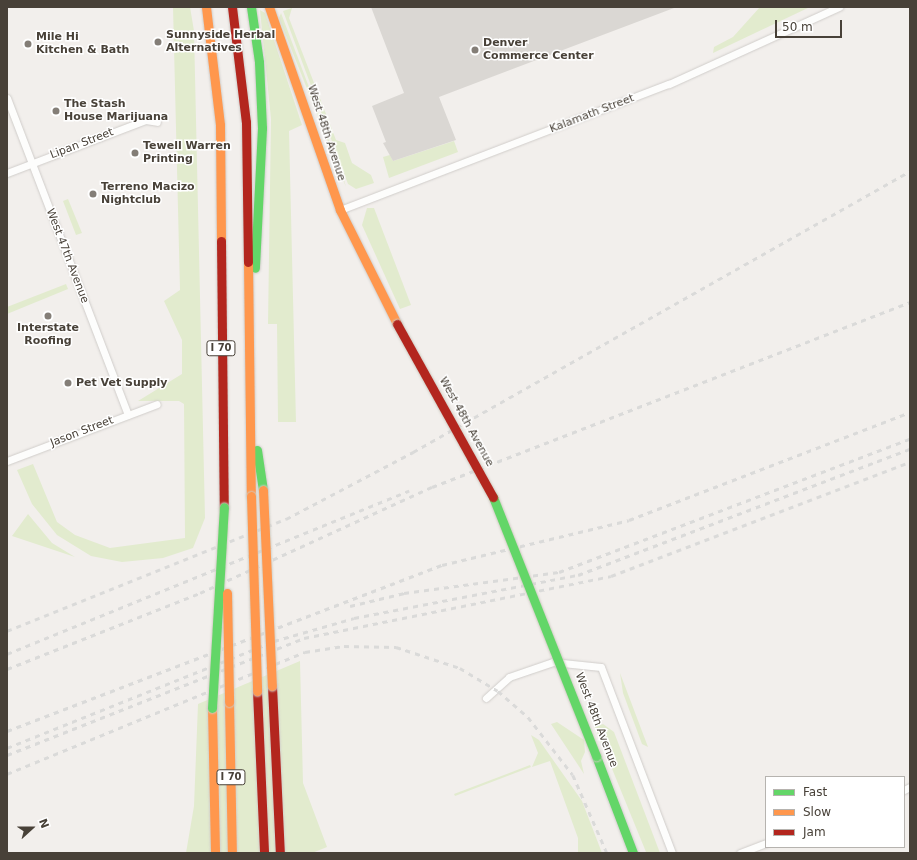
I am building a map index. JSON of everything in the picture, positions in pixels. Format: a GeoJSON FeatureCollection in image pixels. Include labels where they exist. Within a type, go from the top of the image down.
{"type":"FeatureCollection","features":[{"type":"Feature","properties":{"kind":"main road","name":"I 70"},"geometry":{"type":"LineString","coordinates":[[206,7],[216,61],[220,125],[224,507],[230,702],[232,853]]}},
{"type":"Feature","properties":{"kind":"main road","name":"I 70"},"geometry":{"type":"LineString","coordinates":[[232,7],[245,100],[250,301],[251,496],[263,853]]}},
{"type":"Feature","properties":{"kind":"main road"},"geometry":{"type":"LineString","coordinates":[[250,301],[259,244],[262,128],[259,56],[251,7]]}},
{"type":"Feature","properties":{"kind":"main road","name":"West 48th Avenue"},"geometry":{"type":"LineString","coordinates":[[269,7],[340,210],[397,324],[500,509],[633,853]]}},
{"type":"Feature","properties":{"kind":"main road"},"geometry":{"type":"LineString","coordinates":[[251,411],[263,490],[280,853]]}},
{"type":"Feature","properties":{"kind":"main road"},"geometry":{"type":"LineString","coordinates":[[215,853],[212,708],[224,507]]}},
{"type":"Feature","properties":{"kind":"street","name":"Kalamath Street"},"geometry":{"type":"LineString","coordinates":[[340,210],[669,84],[839,7]]}},
{"type":"Feature","properties":{"kind":"street","name":"West 47th Avenue"},"geometry":{"type":"LineString","coordinates":[[7,98],[128,415]]}},
{"type":"Feature","properties":{"kind":"street","name":"Lipan Street"},"geometry":{"type":"LineString","coordinates":[[7,173],[146,120],[157,122]]}},
{"type":"Feature","properties":{"kind":"street","name":"Jason Street"},"geometry":{"type":"LineString","coordinates":[[7,461],[157,404]]}},
{"type":"Feature","properties":{"kind":"street"},"geometry":{"type":"LineString","coordinates":[[486,698],[509,677],[553,662],[600,666],[672,853]]}},
{"type":"Feature","properties":{"kind":"street"},"geometry":{"type":"LineString","coordinates":[[740,853],[765,843]]}},
{"type":"Feature","properties":{"kind":"green space"},"geometry":{"type":"Polygon","coordinates":[[[173,7],[190,7],[194,31],[205,518],[193,548],[163,558],[122,562],[91,556],[57,535],[32,504],[17,470],[33,464],[57,522],[75,535],[110,548],[185,538],[184,404],[179,401],[138,401],[182,374],[182,340],[164,301],[180,290],[173,7]]]}},
{"type":"Feature","properties":{"kind":"green space"},"geometry":{"type":"Polygon","coordinates":[[[760,7],[810,7],[713,53],[714,47],[733,37],[760,7]]]}},
{"type":"Feature","properties":{"kind":"green space"},"geometry":{"type":"Polygon","coordinates":[[[292,8],[289,18],[336,140],[345,143],[352,163],[371,175],[374,183],[356,189],[348,184],[283,11],[292,8]]]}},
{"type":"Feature","properties":{"kind":"green space"},"geometry":{"type":"Polygon","coordinates":[[[260,10],[265,13],[302,125],[289,131],[296,422],[278,422],[277,324],[268,324],[271,119],[260,10]]]}},
{"type":"Feature","properties":{"kind":"green space"},"geometry":{"type":"Polygon","coordinates":[[[281,13],[344,180],[346,187],[279,18],[281,13]]]}},
{"type":"Feature","properties":{"kind":"green space"},"geometry":{"type":"Polygon","coordinates":[[[454,141],[458,152],[389,178],[383,157],[390,155],[393,161],[454,141]]]}},
{"type":"Feature","properties":{"kind":"green space"},"geometry":{"type":"Polygon","coordinates":[[[68,199],[82,233],[76,235],[63,201],[68,199]]]}},
{"type":"Feature","properties":{"kind":"green space"},"geometry":{"type":"Polygon","coordinates":[[[367,208],[374,208],[411,305],[400,309],[362,225],[367,208]]]}},
{"type":"Feature","properties":{"kind":"green space"},"geometry":{"type":"Polygon","coordinates":[[[66,284],[68,289],[7,314],[7,307],[66,284]]]}},
{"type":"Feature","properties":{"kind":"green space"},"geometry":{"type":"Polygon","coordinates":[[[28,514],[52,543],[75,557],[12,536],[28,514]]]}},
{"type":"Feature","properties":{"kind":"green space"},"geometry":{"type":"Polygon","coordinates":[[[300,661],[303,783],[327,847],[312,853],[186,853],[194,806],[198,704],[300,661]]]}},
{"type":"Feature","properties":{"kind":"green space"},"geometry":{"type":"Polygon","coordinates":[[[620,673],[648,747],[642,744],[623,693],[620,673]]]}},
{"type":"Feature","properties":{"kind":"green space"},"geometry":{"type":"Polygon","coordinates":[[[557,722],[584,740],[585,752],[581,761],[584,774],[551,724],[557,722]]]}},
{"type":"Feature","properties":{"kind":"green space"},"geometry":{"type":"Polygon","coordinates":[[[603,724],[614,732],[660,853],[646,852],[595,727],[603,724]]]}},
{"type":"Feature","properties":{"kind":"green space"},"geometry":{"type":"Polygon","coordinates":[[[531,735],[539,740],[582,801],[602,853],[578,853],[578,838],[550,761],[532,767],[538,753],[531,735]]]}},
{"type":"Feature","properties":{"kind":"green space"},"geometry":{"type":"Polygon","coordinates":[[[530,765],[531,767],[455,796],[454,794],[530,765]]]}},
{"type":"Feature","properties":{"kind":"building","name":"Denver Commerce Center"},"geometry":{"type":"Polygon","coordinates":[[[371,7],[674,8],[439,97],[456,140],[393,161],[383,143],[386,142],[372,106],[404,93],[371,7]]]}},
{"type":"Feature","properties":{"kind":"railway"},"geometry":{"type":"LineString","coordinates":[[7,631],[286,519],[413,452],[910,171]]}},
{"type":"Feature","properties":{"kind":"railway"},"geometry":{"type":"LineString","coordinates":[[7,669],[200,593],[432,487],[910,302]]}},
{"type":"Feature","properties":{"kind":"railway"},"geometry":{"type":"LineString","coordinates":[[7,731],[442,565],[629,520],[910,412]]}},
{"type":"Feature","properties":{"kind":"railway"},"geometry":{"type":"LineString","coordinates":[[350,606],[404,593],[559,572],[910,439]]}},
{"type":"Feature","properties":{"kind":"railway"},"geometry":{"type":"LineString","coordinates":[[7,748],[274,641],[354,618],[578,575],[910,449]]}},
{"type":"Feature","properties":{"kind":"railway"},"geometry":{"type":"LineString","coordinates":[[7,755],[304,638],[611,576],[910,462]]}},
{"type":"Feature","properties":{"kind":"railway"},"geometry":{"type":"LineString","coordinates":[[7,654],[409,491]]}},
{"type":"Feature","properties":{"kind":"railway"},"geometry":{"type":"LineString","coordinates":[[7,774],[305,652],[344,646],[396,647],[460,668],[498,691],[528,717],[573,775],[607,853]]}},
{"type":"Feature","properties":{"kind":"traffic: fast"},"geometry":{"type":"LineString","coordinates":[[251,7],[259,62],[262,128],[255,268]]}},
{"type":"Feature","properties":{"kind":"traffic: fast"},"geometry":{"type":"LineString","coordinates":[[257,450],[263,490]]}},
{"type":"Feature","properties":{"kind":"traffic: fast"},"geometry":{"type":"LineString","coordinates":[[493,497],[596,756]]}},
{"type":"Feature","properties":{"kind":"traffic: fast"},"geometry":{"type":"LineString","coordinates":[[212,708],[224,507]]}},
{"type":"Feature","properties":{"kind":"traffic: fast"},"geometry":{"type":"LineString","coordinates":[[596,756],[633,853]]}},
{"type":"Feature","properties":{"kind":"traffic: slow"},"geometry":{"type":"LineString","coordinates":[[206,7],[220,125],[221,241]]}},
{"type":"Feature","properties":{"kind":"traffic: slow"},"geometry":{"type":"LineString","coordinates":[[269,7],[340,210],[397,324]]}},
{"type":"Feature","properties":{"kind":"traffic: slow"},"geometry":{"type":"LineString","coordinates":[[248,262],[251,496]]}},
{"type":"Feature","properties":{"kind":"traffic: slow"},"geometry":{"type":"LineString","coordinates":[[263,490],[272,686]]}},
{"type":"Feature","properties":{"kind":"traffic: slow"},"geometry":{"type":"LineString","coordinates":[[251,496],[257,691]]}},
{"type":"Feature","properties":{"kind":"traffic: slow"},"geometry":{"type":"LineString","coordinates":[[227,593],[229,702]]}},
{"type":"Feature","properties":{"kind":"traffic: slow"},"geometry":{"type":"LineString","coordinates":[[229,702],[232,853]]}},
{"type":"Feature","properties":{"kind":"traffic: slow"},"geometry":{"type":"LineString","coordinates":[[212,708],[215,853]]}},
{"type":"Feature","properties":{"kind":"traffic: jam"},"geometry":{"type":"LineString","coordinates":[[232,7],[246,122],[248,262]]}},
{"type":"Feature","properties":{"kind":"traffic: jam"},"geometry":{"type":"LineString","coordinates":[[221,241],[224,507]]}},
{"type":"Feature","properties":{"kind":"traffic: jam"},"geometry":{"type":"LineString","coordinates":[[397,324],[493,497]]}},
{"type":"Feature","properties":{"kind":"traffic: jam"},"geometry":{"type":"LineString","coordinates":[[272,686],[280,853]]}},
{"type":"Feature","properties":{"kind":"traffic: jam"},"geometry":{"type":"LineString","coordinates":[[257,691],[264,853]]}},
{"type":"Feature","properties":{"kind":"place","name":"Sunnyside Herbal Alternatives"},"geometry":{"type":"Point","coordinates":[158,42]}},
{"type":"Feature","properties":{"kind":"place","name":"Mile Hi Kitchen & Bath"},"geometry":{"type":"Point","coordinates":[28,44]}},
{"type":"Feature","properties":{"kind":"place","name":"Denver Commerce Center"},"geometry":{"type":"Point","coordinates":[475,50]}},
{"type":"Feature","properties":{"kind":"place","name":"The Stash House Marijuana"},"geometry":{"type":"Point","coordinates":[56,111]}},
{"type":"Feature","properties":{"kind":"place","name":"Tewell Warren Printing"},"geometry":{"type":"Point","coordinates":[135,153]}},
{"type":"Feature","properties":{"kind":"place","name":"Terreno Macizo Nightclub"},"geometry":{"type":"Point","coordinates":[93,194]}},
{"type":"Feature","properties":{"kind":"place","name":"Interstate Roofing"},"geometry":{"type":"Point","coordinates":[48,316]}},
{"type":"Feature","properties":{"kind":"place","name":"Pet Vet Supply"},"geometry":{"type":"Point","coordinates":[68,383]}}]}
